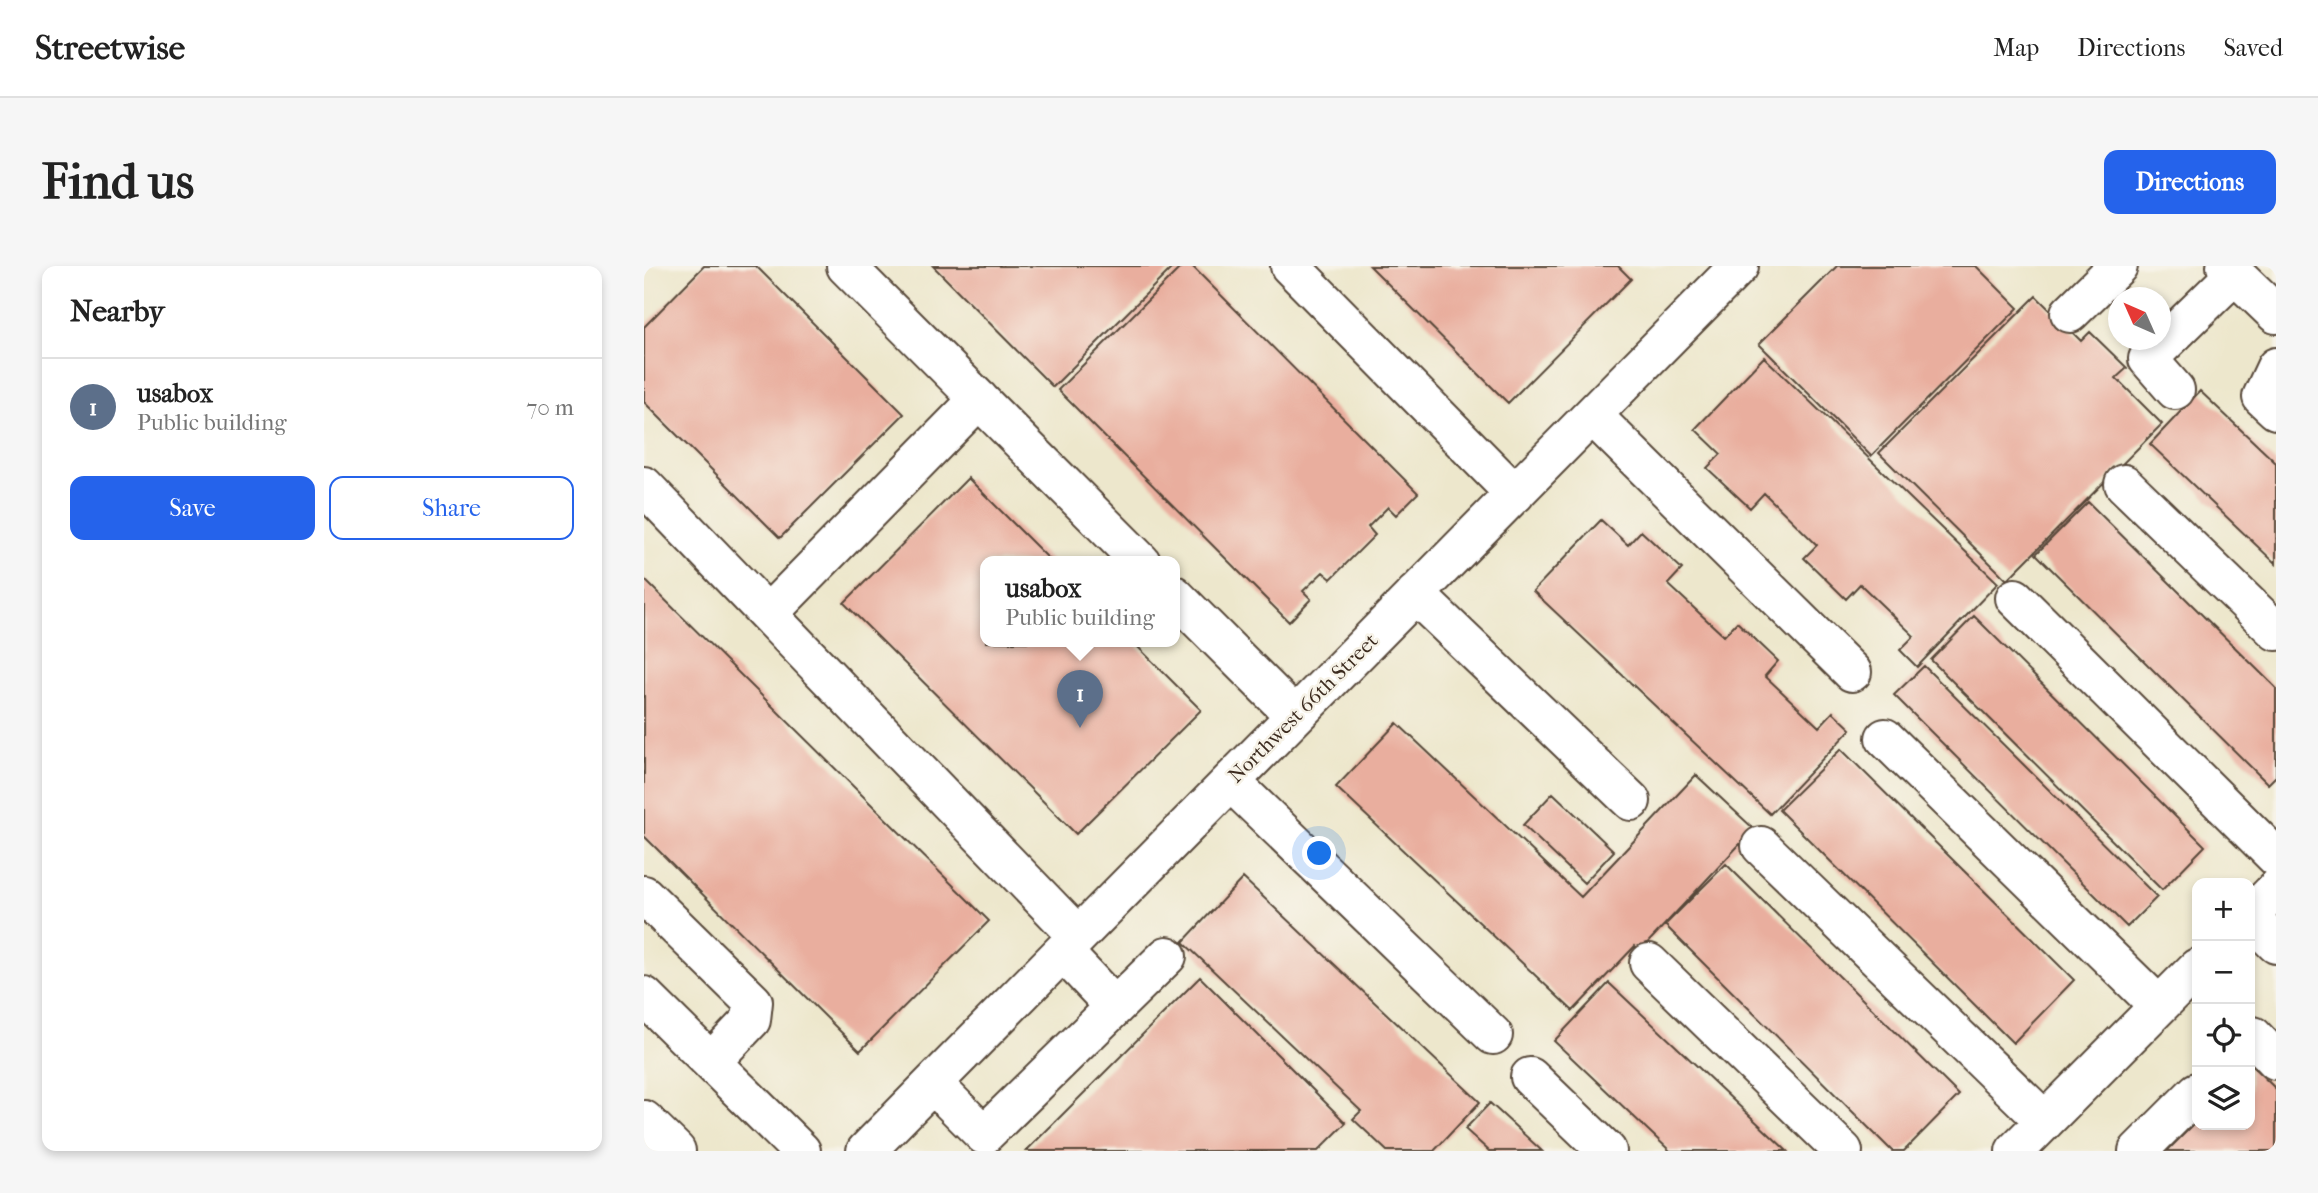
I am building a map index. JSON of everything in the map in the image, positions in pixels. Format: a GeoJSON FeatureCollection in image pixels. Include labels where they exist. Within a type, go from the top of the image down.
{"type":"FeatureCollection","features":[{"type":"Feature","properties":{"kind":"street"},"geometry":{"type":"LineString","coordinates":[[846,266],[1135,556]]}},
{"type":"Feature","properties":{"kind":"street"},"geometry":{"type":"LineString","coordinates":[[1290,266],[1515,494]]}},
{"type":"Feature","properties":{"kind":"street"},"geometry":{"type":"LineString","coordinates":[[2070,313],[2118,266]]}},
{"type":"Feature","properties":{"kind":"street"},"geometry":{"type":"LineString","coordinates":[[2175,390],[2148,359],[2231,270],[2276,314]]}},
{"type":"Feature","properties":{"kind":"street","name":"Northwest 66th Street"},"geometry":{"type":"LineString","coordinates":[[866,1151],[1592,415],[1723,271]]}},
{"type":"Feature","properties":{"kind":"street"},"geometry":{"type":"LineString","coordinates":[[2276,367],[2262,397],[2276,410]]}},
{"type":"Feature","properties":{"kind":"street"},"geometry":{"type":"LineString","coordinates":[[768,614],[979,399]]}},
{"type":"Feature","properties":{"kind":"street"},"geometry":{"type":"LineString","coordinates":[[1592,415],[1852,672]]}},
{"type":"Feature","properties":{"kind":"street"},"geometry":{"type":"LineString","coordinates":[[2124,484],[2276,631]]}},
{"type":"Feature","properties":{"kind":"street"},"geometry":{"type":"LineString","coordinates":[[644,486],[768,614],[1070,944],[1115,1006]]}},
{"type":"Feature","properties":{"kind":"street"},"geometry":{"type":"LineString","coordinates":[[1415,594],[1631,801]]}},
{"type":"Feature","properties":{"kind":"street"},"geometry":{"type":"LineString","coordinates":[[2015,598],[2276,857]]}},
{"type":"Feature","properties":{"kind":"street"},"geometry":{"type":"LineString","coordinates":[[1180,601],[1295,716]]}},
{"type":"Feature","properties":{"kind":"street"},"geometry":{"type":"LineString","coordinates":[[1885,738],[2159,1006]]}},
{"type":"Feature","properties":{"kind":"street"},"geometry":{"type":"LineString","coordinates":[[1231,782],[1493,1035]]}},
{"type":"Feature","properties":{"kind":"street"},"geometry":{"type":"LineString","coordinates":[[1761,846],[2045,1121]]}},
{"type":"Feature","properties":{"kind":"street"},"geometry":{"type":"LineString","coordinates":[[2255,912],[2276,890]]}},
{"type":"Feature","properties":{"kind":"street"},"geometry":{"type":"LineString","coordinates":[[644,895],[753,1002],[751,1020],[711,1062]]}},
{"type":"Feature","properties":{"kind":"street"},"geometry":{"type":"LineString","coordinates":[[2255,922],[2276,944]]}},
{"type":"Feature","properties":{"kind":"street"},"geometry":{"type":"LineString","coordinates":[[933,1084],[976,1143],[1167,956]]}},
{"type":"Feature","properties":{"kind":"street"},"geometry":{"type":"LineString","coordinates":[[1649,963],[1843,1151]]}},
{"type":"Feature","properties":{"kind":"street"},"geometry":{"type":"LineString","coordinates":[[2015,1151],[2159,1006],[2192,978]]}},
{"type":"Feature","properties":{"kind":"street"},"geometry":{"type":"LineString","coordinates":[[644,996],[802,1151]]}},
{"type":"Feature","properties":{"kind":"street"},"geometry":{"type":"LineString","coordinates":[[1530,1077],[1607,1151]]}},
{"type":"Feature","properties":{"kind":"street"},"geometry":{"type":"LineString","coordinates":[[2138,1151],[2192,1096]]}},
{"type":"Feature","properties":{"kind":"street"},"geometry":{"type":"LineString","coordinates":[[644,1120],[676,1151]]}},
{"type":"Feature","properties":{"kind":"building"},"geometry":{"type":"Polygon","coordinates":[[[704,266],[756,266],[904,414],[780,538],[644,402],[644,327],[704,266]]]}},
{"type":"Feature","properties":{"kind":"building"},"geometry":{"type":"Polygon","coordinates":[[[933,266],[1174,266],[1053,387],[933,266]]]}},
{"type":"Feature","properties":{"kind":"building"},"geometry":{"type":"Polygon","coordinates":[[[1182,266],[1192,266],[1418,493],[1396,515],[1388,507],[1368,527],[1375,535],[1331,579],[1323,572],[1303,591],[1311,599],[1289,622],[1058,390],[1182,266]]]}},
{"type":"Feature","properties":{"kind":"building"},"geometry":{"type":"Polygon","coordinates":[[[1370,266],[1618,266],[1631,279],[1508,403],[1370,266]]]}},
{"type":"Feature","properties":{"kind":"building"},"geometry":{"type":"Polygon","coordinates":[[[1837,266],[1976,266],[2018,308],[1871,456],[1759,344],[1837,266]]]}},
{"type":"Feature","properties":{"kind":"building"},"geometry":{"type":"Polygon","coordinates":[[[2036,296],[2081,341],[2090,332],[2127,368],[2116,378],[2162,424],[2007,580],[1879,453],[2036,296]]]}},
{"type":"Feature","properties":{"kind":"building"},"geometry":{"type":"Polygon","coordinates":[[[1764,357],[1998,583],[1917,667],[1900,650],[1914,636],[1860,584],[1846,599],[1804,558],[1817,545],[1764,493],[1750,508],[1707,468],[1721,454],[1695,429],[1764,357]]]}},
{"type":"Feature","properties":{"kind":"building"},"geometry":{"type":"Polygon","coordinates":[[[2200,391],[2276,463],[2276,564],[2150,444],[2200,391]]]}},
{"type":"Feature","properties":{"kind":"building"},"geometry":{"type":"Polygon","coordinates":[[[968,478],[1046,556],[980,556],[980,647],[1138,647],[1201,710],[1076,834],[844,603],[968,478]]]}},
{"type":"Feature","properties":{"kind":"building"},"geometry":{"type":"Polygon","coordinates":[[[2088,502],[2276,688],[2276,776],[2268,784],[2036,554],[2088,502]]]}},
{"type":"Feature","properties":{"kind":"building"},"geometry":{"type":"Polygon","coordinates":[[[1601,520],[1628,545],[1641,531],[1682,569],[1668,584],[1724,636],[1737,622],[1778,661],[1765,676],[1819,727],[1833,712],[1851,729],[1770,814],[1533,591],[1601,520]]]}},
{"type":"Feature","properties":{"kind":"building"},"geometry":{"type":"Polygon","coordinates":[[[644,579],[989,921],[860,1051],[644,836],[644,579]]]}},
{"type":"Feature","properties":{"kind":"building"},"geometry":{"type":"Polygon","coordinates":[[[1974,616],[2205,846],[2162,890],[1931,660],[1974,616]]]}},
{"type":"Feature","properties":{"kind":"building"},"geometry":{"type":"Polygon","coordinates":[[[1924,666],[2157,897],[2127,927],[1894,695],[1924,666]]]}},
{"type":"Feature","properties":{"kind":"building"},"geometry":{"type":"Polygon","coordinates":[[[1397,723],[1581,897],[1696,775],[1754,829],[1640,951],[1635,946],[1573,1011],[1336,787],[1397,723]]]}},
{"type":"Feature","properties":{"kind":"building"},"geometry":{"type":"Polygon","coordinates":[[[1841,749],[2074,980],[2013,1043],[1779,810],[1841,749]]]}},
{"type":"Feature","properties":{"kind":"building"},"geometry":{"type":"Polygon","coordinates":[[[1553,793],[1614,851],[1584,883],[1523,825],[1553,793]]]}},
{"type":"Feature","properties":{"kind":"building"},"geometry":{"type":"Polygon","coordinates":[[[1726,864],[1959,1095],[1904,1151],[1892,1151],[1665,925],[1726,864]]]}},
{"type":"Feature","properties":{"kind":"building"},"geometry":{"type":"Polygon","coordinates":[[[1243,878],[1480,1102],[1434,1151],[1387,1151],[1353,1119],[1361,1111],[1183,942],[1243,878]]]}},
{"type":"Feature","properties":{"kind":"building"},"geometry":{"type":"Polygon","coordinates":[[[1200,977],[1346,1123],[1318,1151],[1026,1151],[1200,977]]]}},
{"type":"Feature","properties":{"kind":"building"},"geometry":{"type":"Polygon","coordinates":[[[1609,983],[1787,1151],[1670,1151],[1554,1041],[1609,983]]]}},
{"type":"Feature","properties":{"kind":"building"},"geometry":{"type":"Polygon","coordinates":[[[2255,1069],[2276,1089],[2276,1151],[2167,1151],[2192,1126],[2192,1130],[2255,1130],[2255,1069]]]}},
{"type":"Feature","properties":{"kind":"building"},"geometry":{"type":"Polygon","coordinates":[[[1490,1103],[1542,1151],[1489,1151],[1465,1129],[1490,1103]]]}},
{"type":"Feature","properties":{"kind":"place","name":"usabox"},"geometry":{"type":"Point","coordinates":[1080,728]}}]}
